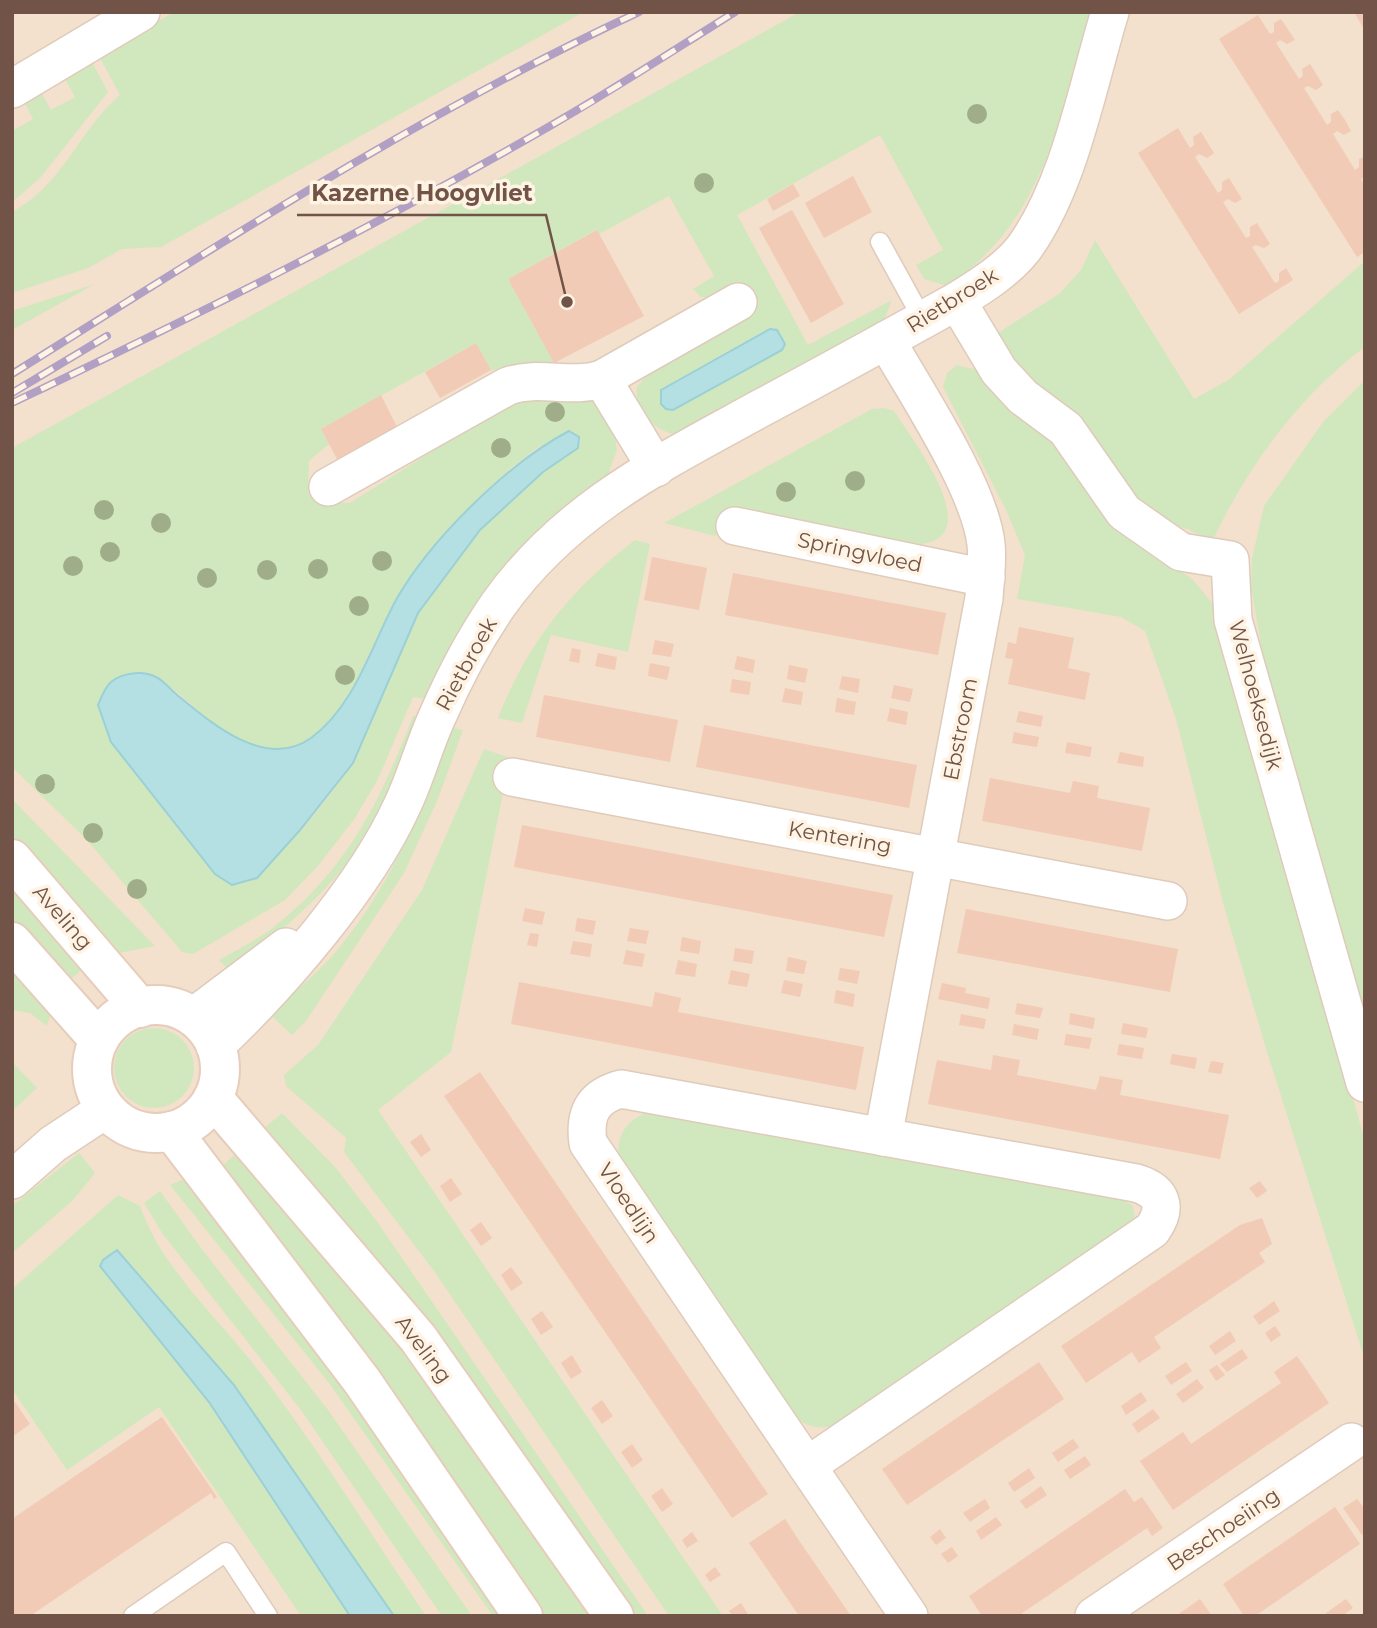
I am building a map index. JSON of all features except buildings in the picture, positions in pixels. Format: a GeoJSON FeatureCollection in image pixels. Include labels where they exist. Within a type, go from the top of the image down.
{"type":"FeatureCollection","features":[{"type":"Feature","properties":{"kind":"main road","name":"Aveling"},"geometry":{"type":"LineString","coordinates":[[12,859],[140,1008]]}},
{"type":"Feature","properties":{"kind":"main road"},"geometry":{"type":"LineString","coordinates":[[12,942],[99,1040]]}},
{"type":"Feature","properties":{"kind":"main road"},"geometry":{"type":"LineString","coordinates":[[165,1006],[204,1031],[220,1072],[213,1098],[199,1116],[172,1131],[135,1130],[106,1109],[93,1079],[92,1063],[99,1040],[116,1019],[140,1008],[165,1006]]}},
{"type":"Feature","properties":{"kind":"main road","name":"Aveling"},"geometry":{"type":"LineString","coordinates":[[213,1098],[418,1338],[614,1616]]}},
{"type":"Feature","properties":{"kind":"main road"},"geometry":{"type":"LineString","coordinates":[[172,1131],[362,1381],[523,1616]]}},
{"type":"Feature","properties":{"kind":"street"},"geometry":{"type":"LineString","coordinates":[[12,89],[141,12]]}},
{"type":"Feature","properties":{"kind":"street","name":"Rietbroek"},"geometry":{"type":"LineString","coordinates":[[204,1031],[249,1013],[338,909],[402,807],[457,673],[499,604],[534,561],[570,524],[656,468],[957,301],[993,278],[1023,249],[1042,218],[1060,175],[1110,12]]}},
{"type":"Feature","properties":{"kind":"street","name":"Welhoeksedijk"},"geometry":{"type":"LineString","coordinates":[[957,301],[999,371],[1023,397],[1066,429],[1124,512],[1181,552],[1230,560],[1233,620],[1365,1083]]}},
{"type":"Feature","properties":{"kind":"street"},"geometry":{"type":"LineString","coordinates":[[328,486],[508,386],[533,380],[578,383],[602,379],[738,302]]}},
{"type":"Feature","properties":{"kind":"street","name":"Ebstroom"},"geometry":{"type":"LineString","coordinates":[[883,1137],[986,578],[986,544],[979,516],[945,445],[886,340]]}},
{"type":"Feature","properties":{"kind":"street"},"geometry":{"type":"LineString","coordinates":[[602,379],[656,468]]}},
{"type":"Feature","properties":{"kind":"street","name":"Springvloed"},"geometry":{"type":"LineString","coordinates":[[734,526],[986,578]]}},
{"type":"Feature","properties":{"kind":"street","name":"Kentering"},"geometry":{"type":"LineString","coordinates":[[512,777],[936,855],[1168,901]]}},
{"type":"Feature","properties":{"kind":"street","name":"Vloedlijn"},"geometry":{"type":"LineString","coordinates":[[621,1089],[883,1137],[1147,1186],[1158,1195],[1163,1205],[1161,1218],[1152,1230],[807,1466],[588,1143],[586,1125],[589,1111],[606,1093],[621,1089]]}},
{"type":"Feature","properties":{"kind":"street"},"geometry":{"type":"LineString","coordinates":[[12,1180],[53,1144],[106,1109]]}},
{"type":"Feature","properties":{"kind":"street","name":"Beschoeiing"},"geometry":{"type":"LineString","coordinates":[[1094,1616],[1351,1442]]}},
{"type":"Feature","properties":{"kind":"street"},"geometry":{"type":"LineString","coordinates":[[807,1466],[909,1616]]}},
{"type":"Feature","properties":{"kind":"lane"},"geometry":{"type":"LineString","coordinates":[[880,242],[923,320]]}},
{"type":"Feature","properties":{"kind":"lane"},"geometry":{"type":"LineString","coordinates":[[133,1616],[226,1552],[268,1616]]}},
{"type":"Feature","properties":{"kind":"shaded area"},"geometry":{"type":"Polygon","coordinates":[[[12,12],[1365,12],[1365,1616],[12,1616],[12,12]]]}},
{"type":"Feature","properties":{"kind":"green space"},"geometry":{"type":"Polygon","coordinates":[[[174,12],[584,12],[161,247],[122,249],[88,268],[12,293],[12,212],[45,187],[92,125],[120,95],[99,56],[174,12]]]}},
{"type":"Feature","properties":{"kind":"green space"},"geometry":{"type":"Polygon","coordinates":[[[800,12],[1092,12],[1057,128],[1027,199],[1006,231],[980,260],[947,286],[924,279],[916,265],[943,250],[880,135],[737,215],[808,345],[892,300],[883,323],[685,431],[672,434],[657,427],[641,410],[637,395],[637,387],[712,297],[701,297],[693,289],[714,276],[669,196],[599,234],[596,230],[508,279],[554,363],[491,370],[476,343],[321,429],[329,444],[309,461],[308,484],[326,499],[343,503],[350,503],[517,398],[583,395],[596,404],[614,432],[617,450],[608,475],[566,505],[493,584],[455,638],[426,699],[413,697],[378,779],[355,818],[318,866],[285,900],[193,954],[182,952],[86,839],[12,767],[12,448],[800,12]],[[540,446],[500,478],[462,515],[427,555],[398,597],[338,712],[309,740],[274,749],[241,742],[158,678],[132,672],[257,878],[320,808],[352,763],[366,736],[400,649],[433,590],[499,512],[524,489],[578,448],[540,446]]]}},
{"type":"Feature","properties":{"kind":"green space"},"geometry":{"type":"Polygon","coordinates":[[[91,60],[108,92],[40,178],[12,202],[12,131],[33,119],[22,98],[39,88],[51,110],[75,97],[63,75],[91,60]]]}},
{"type":"Feature","properties":{"kind":"green space"},"geometry":{"type":"Polygon","coordinates":[[[1095,240],[1194,399],[1230,379],[1365,261],[1365,347],[1318,387],[1276,435],[1241,488],[1212,542],[1188,529],[1163,524],[1018,380],[993,336],[1059,294],[1081,270],[1095,240]]]}},
{"type":"Feature","properties":{"kind":"green space"},"geometry":{"type":"Polygon","coordinates":[[[95,284],[12,330],[12,311],[95,284]]]}},
{"type":"Feature","properties":{"kind":"green space"},"geometry":{"type":"Polygon","coordinates":[[[980,364],[1047,430],[1125,531],[1192,579],[1213,604],[1226,632],[1365,1142],[1365,1360],[1268,1055],[1225,910],[1176,719],[1145,631],[1121,617],[1017,599],[1025,555],[1006,510],[943,387],[947,373],[957,365],[972,369],[980,364]]]}},
{"type":"Feature","properties":{"kind":"green space"},"geometry":{"type":"Polygon","coordinates":[[[1365,380],[1365,1026],[1265,668],[1251,587],[1252,558],[1264,506],[1323,422],[1365,380]]]}},
{"type":"Feature","properties":{"kind":"green space"},"geometry":{"type":"Polygon","coordinates":[[[872,409],[894,411],[939,485],[946,506],[947,524],[940,537],[921,544],[728,507],[723,529],[715,536],[664,523],[872,409]]]}},
{"type":"Feature","properties":{"kind":"green space"},"geometry":{"type":"Polygon","coordinates":[[[635,540],[650,544],[628,652],[551,635],[522,723],[498,718],[523,665],[554,619],[591,578],[635,540]]]}},
{"type":"Feature","properties":{"kind":"green space"},"geometry":{"type":"Polygon","coordinates":[[[419,715],[382,807],[352,857],[304,910],[232,974],[219,960],[270,930],[320,884],[340,859],[373,807],[413,716],[419,715]]]}},
{"type":"Feature","properties":{"kind":"green space"},"geometry":{"type":"Polygon","coordinates":[[[453,728],[463,730],[437,801],[404,873],[306,1021],[292,1035],[273,1017],[274,1010],[333,955],[371,903],[403,848],[453,728]]]}},
{"type":"Feature","properties":{"kind":"green space"},"geometry":{"type":"Polygon","coordinates":[[[484,749],[510,758],[451,1052],[378,1110],[723,1616],[669,1616],[434,1271],[344,1152],[346,1138],[286,1086],[284,1075],[318,1045],[422,890],[484,749]]]}},
{"type":"Feature","properties":{"kind":"green space"},"geometry":{"type":"Polygon","coordinates":[[[12,799],[155,946],[109,955],[12,842],[12,799]]]}},
{"type":"Feature","properties":{"kind":"green space"},"geometry":{"type":"Polygon","coordinates":[[[12,877],[88,965],[63,985],[12,927],[12,877]]]}},
{"type":"Feature","properties":{"kind":"green space"},"geometry":{"type":"Polygon","coordinates":[[[12,954],[54,1003],[47,1026],[30,1013],[12,1010],[12,954]]]}},
{"type":"Feature","properties":{"kind":"green space"},"geometry":{"type":"Polygon","coordinates":[[[154,1028],[169,1031],[182,1040],[191,1053],[194,1068],[191,1083],[182,1096],[169,1105],[154,1108],[139,1105],[126,1096],[117,1083],[114,1068],[117,1053],[126,1040],[139,1031],[154,1028]]]}},
{"type":"Feature","properties":{"kind":"green space"},"geometry":{"type":"Polygon","coordinates":[[[12,1062],[37,1088],[12,1111],[12,1062]]]}},
{"type":"Feature","properties":{"kind":"green space"},"geometry":{"type":"Polygon","coordinates":[[[656,1109],[1118,1197],[1133,1206],[1135,1219],[832,1426],[811,1426],[794,1414],[620,1163],[619,1143],[625,1128],[638,1117],[656,1109]]]}},
{"type":"Feature","properties":{"kind":"green space"},"geometry":{"type":"Polygon","coordinates":[[[282,1113],[336,1168],[378,1223],[648,1616],[622,1616],[255,1136],[282,1113]]]}},
{"type":"Feature","properties":{"kind":"green space"},"geometry":{"type":"Polygon","coordinates":[[[242,1148],[395,1330],[595,1616],[535,1616],[219,1169],[242,1148]]]}},
{"type":"Feature","properties":{"kind":"green space"},"geometry":{"type":"Polygon","coordinates":[[[79,1153],[95,1173],[73,1200],[12,1253],[12,1206],[79,1153]]]}},
{"type":"Feature","properties":{"kind":"green space"},"geometry":{"type":"Polygon","coordinates":[[[193,1175],[508,1616],[493,1616],[329,1383],[170,1185],[193,1175]]]}},
{"type":"Feature","properties":{"kind":"green space"},"geometry":{"type":"Polygon","coordinates":[[[160,1191],[201,1248],[328,1410],[472,1616],[442,1616],[301,1410],[162,1233],[144,1203],[160,1191]]]}},
{"type":"Feature","properties":{"kind":"green space"},"geometry":{"type":"Polygon","coordinates":[[[118,1195],[140,1206],[149,1228],[174,1268],[274,1391],[426,1616],[394,1616],[234,1385],[117,1250],[100,1266],[209,1402],[350,1616],[301,1616],[159,1407],[67,1470],[12,1389],[12,1289],[118,1195]]]}},
{"type":"Feature","properties":{"kind":"water"},"geometry":{"type":"Polygon","coordinates":[[[770,329],[777,330],[785,344],[782,350],[673,410],[666,409],[661,404],[661,390],[770,329]]]}},
{"type":"Feature","properties":{"kind":"water"},"geometry":{"type":"Polygon","coordinates":[[[569,431],[579,437],[578,448],[543,472],[480,530],[418,613],[353,763],[300,830],[257,878],[232,885],[215,874],[111,742],[98,705],[109,684],[121,676],[132,674],[156,677],[222,729],[257,746],[275,749],[293,747],[311,738],[326,725],[351,692],[396,600],[429,553],[472,505],[496,483],[521,462],[569,431]]]}},
{"type":"Feature","properties":{"kind":"water"},"geometry":{"type":"Polygon","coordinates":[[[117,1250],[234,1385],[394,1616],[350,1616],[209,1402],[100,1266],[103,1260],[117,1250]]]}},
{"type":"Feature","properties":{"kind":"railway"},"geometry":{"type":"LineString","coordinates":[[12,374],[320,183],[477,94],[639,12]]}},
{"type":"Feature","properties":{"kind":"railway"},"geometry":{"type":"LineString","coordinates":[[12,403],[217,304],[418,200],[574,112],[735,12]]}},
{"type":"Feature","properties":{"kind":"railway"},"geometry":{"type":"LineString","coordinates":[[12,393],[107,336]]}},
{"type":"Feature","properties":{"kind":"place","name":"Kazerne Hoogvliet"},"geometry":{"type":"Point","coordinates":[567,302]}}]}
